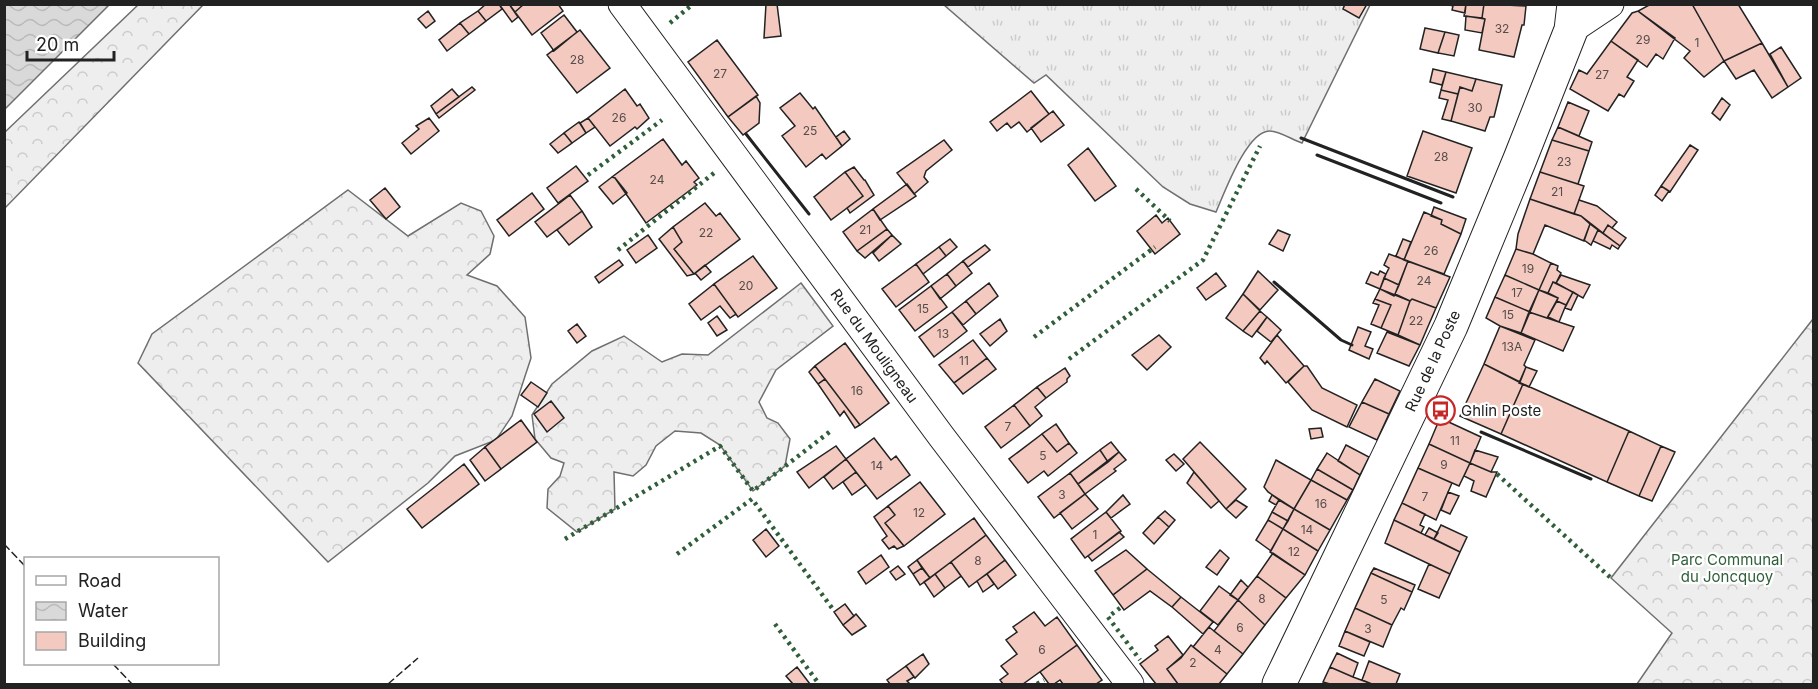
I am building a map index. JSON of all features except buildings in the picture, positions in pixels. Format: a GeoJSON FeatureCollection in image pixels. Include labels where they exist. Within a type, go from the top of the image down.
{"type":"FeatureCollection","features":[{"type":"Feature","properties":{"kind":"street","name":"Rue du Mouligneau"},"geometry":{"type":"LineString","coordinates":[[622,4],[934,426],[1130,684]]}},
{"type":"Feature","properties":{"kind":"street"},"geometry":{"type":"LineString","coordinates":[[1573,17],[1610,4]]}},
{"type":"Feature","properties":{"kind":"street","name":"Rue de la Poste"},"geometry":{"type":"LineString","coordinates":[[1279,684],[1451,326],[1520,159],[1573,17]]}},
{"type":"Feature","properties":{"kind":"green space"},"geometry":{"type":"Polygon","coordinates":[[[138,5],[203,5],[5,208],[5,132],[138,5]]]}},
{"type":"Feature","properties":{"kind":"green space"},"geometry":{"type":"Polygon","coordinates":[[[944,5],[1370,5],[1302,143],[1274,131],[1261,133],[1237,164],[1216,212],[1190,204],[1163,187],[1046,75],[1034,83],[944,5]]]}},
{"type":"Feature","properties":{"kind":"green space"},"geometry":{"type":"Polygon","coordinates":[[[348,190],[408,236],[461,203],[481,211],[494,236],[490,254],[467,275],[497,286],[525,317],[531,358],[512,416],[496,440],[455,456],[428,483],[328,562],[138,363],[152,334],[348,190]]]}},
{"type":"Feature","properties":{"kind":"green space"},"geometry":{"type":"Polygon","coordinates":[[[801,283],[833,326],[776,370],[759,402],[767,418],[778,423],[790,439],[785,466],[753,491],[720,445],[701,433],[675,431],[656,446],[646,465],[633,476],[614,472],[615,509],[577,532],[547,508],[548,489],[560,476],[564,463],[551,458],[535,439],[532,415],[552,384],[592,351],[624,336],[662,362],[682,354],[708,355],[801,283]]]}},
{"type":"Feature","properties":{"kind":"green space","name":"Parc Communal du Joncquoy"},"geometry":{"type":"Polygon","coordinates":[[[1813,319],[1813,684],[1637,684],[1672,633],[1611,578],[1813,319]]]}},
{"type":"Feature","properties":{"kind":"water"},"geometry":{"type":"Polygon","coordinates":[[[4,5],[109,5],[5,109],[4,5]]]}},
{"type":"Feature","properties":{"kind":"hedge"},"geometry":{"type":"LineString","coordinates":[[670,23],[693,4]]}},
{"type":"Feature","properties":{"kind":"hedge"},"geometry":{"type":"LineString","coordinates":[[588,175],[662,120]]}},
{"type":"Feature","properties":{"kind":"hedge"},"geometry":{"type":"LineString","coordinates":[[1069,359],[1203,260],[1260,146]]}},
{"type":"Feature","properties":{"kind":"hedge"},"geometry":{"type":"LineString","coordinates":[[618,250],[714,173]]}},
{"type":"Feature","properties":{"kind":"hedge"},"geometry":{"type":"LineString","coordinates":[[1136,189],[1170,221]]}},
{"type":"Feature","properties":{"kind":"hedge"},"geometry":{"type":"LineString","coordinates":[[1034,337],[1155,247]]}},
{"type":"Feature","properties":{"kind":"hedge"},"geometry":{"type":"LineString","coordinates":[[565,539],[720,446],[753,491],[832,430]]}},
{"type":"Feature","properties":{"kind":"hedge"},"geometry":{"type":"LineString","coordinates":[[1497,474],[1611,578]]}},
{"type":"Feature","properties":{"kind":"hedge"},"geometry":{"type":"LineString","coordinates":[[677,554],[752,499],[832,608]]}},
{"type":"Feature","properties":{"kind":"hedge"},"geometry":{"type":"LineString","coordinates":[[1120,608],[1108,617],[1140,660]]}},
{"type":"Feature","properties":{"kind":"hedge"},"geometry":{"type":"LineString","coordinates":[[775,624],[819,684]]}},
{"type":"Feature","properties":{"kind":"hedge"},"geometry":{"type":"LineString","coordinates":[[1037,684],[1044,680]]}},
{"type":"Feature","properties":{"kind":"fence"},"geometry":{"type":"LineString","coordinates":[[4,544],[24,565]]}},
{"type":"Feature","properties":{"kind":"fence"},"geometry":{"type":"LineString","coordinates":[[388,684],[418,658]]}},
{"type":"Feature","properties":{"kind":"fence"},"geometry":{"type":"LineString","coordinates":[[114,665],[132,684]]}},
{"type":"Feature","properties":{"kind":"wall"},"geometry":{"type":"LineString","coordinates":[[746,134],[809,214]]}},
{"type":"Feature","properties":{"kind":"wall"},"geometry":{"type":"LineString","coordinates":[[1301,138],[1453,197]]}},
{"type":"Feature","properties":{"kind":"wall"},"geometry":{"type":"LineString","coordinates":[[1317,155],[1441,203]]}},
{"type":"Feature","properties":{"kind":"wall"},"geometry":{"type":"LineString","coordinates":[[1274,282],[1341,340],[1352,345]]}},
{"type":"Feature","properties":{"kind":"wall"},"geometry":{"type":"LineString","coordinates":[[1481,432],[1591,479]]}},
{"type":"Feature","properties":{"kind":"place","name":"Ghlin Poste"},"geometry":{"type":"Point","coordinates":[1440,411]}}]}
